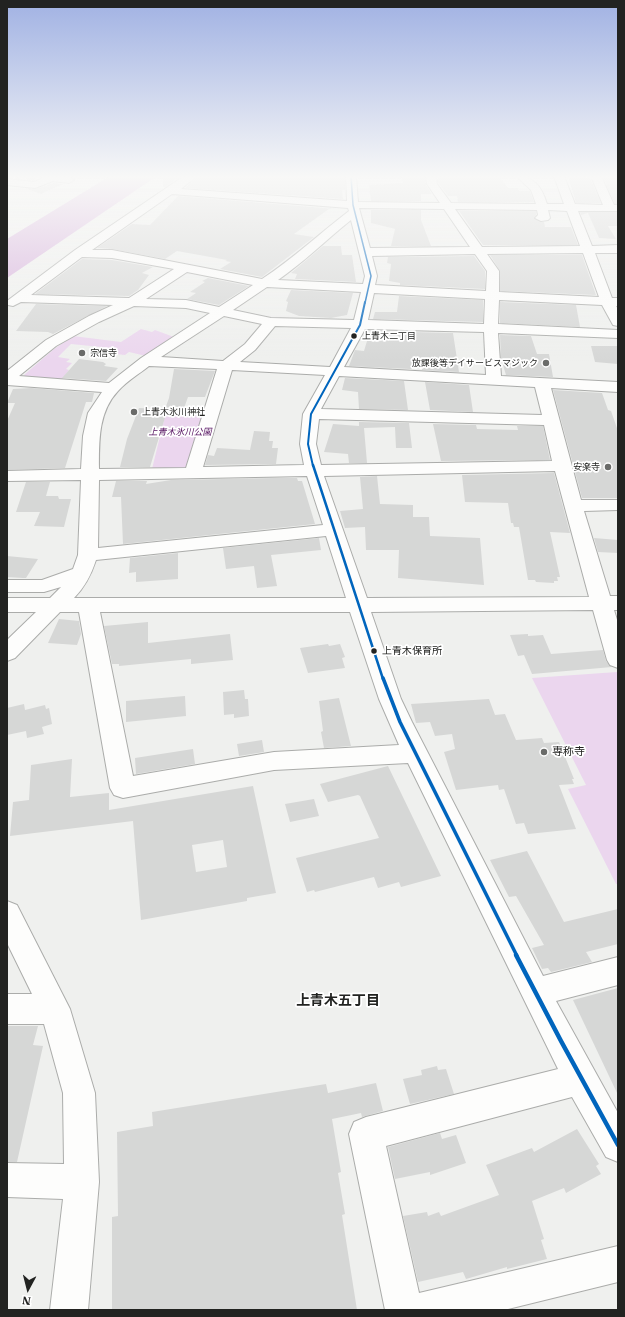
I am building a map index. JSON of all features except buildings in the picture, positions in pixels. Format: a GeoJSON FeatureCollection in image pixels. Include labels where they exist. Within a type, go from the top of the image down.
{"type":"FeatureCollection","features":[{"type":"Feature","properties":{"kind":"street"},"geometry":{"type":"LineString","coordinates":[[12,302],[102,237]]}},
{"type":"Feature","properties":{"kind":"street"},"geometry":{"type":"LineString","coordinates":[[357,237],[358,245],[371,276],[360,325],[311,414],[308,444],[314,471],[390,699],[415,753],[535,992],[580,1079],[618,1145]]}},
{"type":"Feature","properties":{"kind":"street"},"geometry":{"type":"LineString","coordinates":[[469,237],[493,271],[491,328],[494,380]]}},
{"type":"Feature","properties":{"kind":"street"},"geometry":{"type":"LineString","coordinates":[[582,237],[612,302],[618,322]]}},
{"type":"Feature","properties":{"kind":"street"},"geometry":{"type":"LineString","coordinates":[[7,653],[16,631],[56,605],[75,585],[85,564],[91,474],[91,436],[96,413],[112,388],[146,361],[292,265],[321,238],[334,240]]}},
{"type":"Feature","properties":{"kind":"street"},"geometry":{"type":"LineString","coordinates":[[358,245],[478,250],[618,249]]}},
{"type":"Feature","properties":{"kind":"street"},"geometry":{"type":"LineString","coordinates":[[79,253],[112,254],[264,283],[612,302]]}},
{"type":"Feature","properties":{"kind":"street"},"geometry":{"type":"LineString","coordinates":[[7,379],[51,344],[94,319],[132,302],[186,267]]}},
{"type":"Feature","properties":{"kind":"street"},"geometry":{"type":"LineString","coordinates":[[12,302],[132,302],[186,304],[271,322],[491,328],[618,334]]}},
{"type":"Feature","properties":{"kind":"street"},"geometry":{"type":"LineString","coordinates":[[193,472],[226,366],[250,347],[271,322]]}},
{"type":"Feature","properties":{"kind":"street"},"geometry":{"type":"LineString","coordinates":[[146,361],[618,387]]}},
{"type":"Feature","properties":{"kind":"street"},"geometry":{"type":"LineString","coordinates":[[7,379],[112,388]]}},
{"type":"Feature","properties":{"kind":"street"},"geometry":{"type":"LineString","coordinates":[[542,383],[562,466],[574,506],[610,603],[618,660]]}},
{"type":"Feature","properties":{"kind":"street"},"geometry":{"type":"LineString","coordinates":[[311,414],[551,420]]}},
{"type":"Feature","properties":{"kind":"street"},"geometry":{"type":"LineString","coordinates":[[7,476],[562,466]]}},
{"type":"Feature","properties":{"kind":"street"},"geometry":{"type":"LineString","coordinates":[[574,506],[618,505]]}},
{"type":"Feature","properties":{"kind":"street"},"geometry":{"type":"LineString","coordinates":[[7,586],[44,586],[85,564],[333,530]]}},
{"type":"Feature","properties":{"kind":"street"},"geometry":{"type":"LineString","coordinates":[[7,605],[610,603]]}},
{"type":"Feature","properties":{"kind":"street"},"geometry":{"type":"LineString","coordinates":[[88,605],[123,788],[274,761],[415,753]]}},
{"type":"Feature","properties":{"kind":"street"},"geometry":{"type":"LineString","coordinates":[[7,914],[55,1009],[80,1093],[82,1182],[69,1310]]}},
{"type":"Feature","properties":{"kind":"street"},"geometry":{"type":"LineString","coordinates":[[535,992],[618,971]]}},
{"type":"Feature","properties":{"kind":"street"},"geometry":{"type":"LineString","coordinates":[[7,1009],[55,1009]]}},
{"type":"Feature","properties":{"kind":"street"},"geometry":{"type":"LineString","coordinates":[[404,1310],[366,1134],[580,1079]]}},
{"type":"Feature","properties":{"kind":"street"},"geometry":{"type":"LineString","coordinates":[[7,1180],[82,1182]]}},
{"type":"Feature","properties":{"kind":"street"},"geometry":{"type":"LineString","coordinates":[[425,1310],[618,1264]]}},
{"type":"Feature","properties":{"kind":"green space"},"geometry":{"type":"Polygon","coordinates":[[[141,329],[152,332],[155,330],[174,337],[146,356],[129,352],[125,355],[98,352],[101,347],[71,344],[58,357],[70,359],[66,362],[72,363],[66,369],[69,370],[61,381],[26,378],[24,375],[54,349],[73,336],[121,342],[141,329]]]}},
{"type":"Feature","properties":{"kind":"green space","name":"上青木氷川公園"},"geometry":{"type":"Polygon","coordinates":[[[166,412],[205,413],[189,466],[183,469],[152,469],[166,412]]]}},
{"type":"Feature","properties":{"kind":"green space"},"geometry":{"type":"Polygon","coordinates":[[[617,672],[618,884],[616,884],[568,789],[586,785],[532,678],[617,672]]]}},
{"type":"Feature","properties":{"kind":"shaded area"},"geometry":{"type":"Polygon","coordinates":[[[10,237],[67,237],[7,278],[7,239],[10,237]]]}},
{"type":"Feature","properties":{"kind":"transit line"},"geometry":{"type":"LineString","coordinates":[[361,237],[371,276],[360,325],[311,414],[308,444],[314,471],[390,699],[400,722],[533,988],[618,1145]]}},
{"type":"Feature","properties":{"kind":"place","name":"上青木二丁目"},"geometry":{"type":"Point","coordinates":[354,336]}},
{"type":"Feature","properties":{"kind":"place","name":"宗信寺"},"geometry":{"type":"Point","coordinates":[82,353]}},
{"type":"Feature","properties":{"kind":"place","name":"放課後等デイサービスマジック"},"geometry":{"type":"Point","coordinates":[546,363]}},
{"type":"Feature","properties":{"kind":"place","name":"上青木氷川神社"},"geometry":{"type":"Point","coordinates":[134,412]}},
{"type":"Feature","properties":{"kind":"place","name":"安楽寺"},"geometry":{"type":"Point","coordinates":[608,467]}},
{"type":"Feature","properties":{"kind":"place","name":"上青木保育所"},"geometry":{"type":"Point","coordinates":[374,651]}},
{"type":"Feature","properties":{"kind":"place","name":"専称寺"},"geometry":{"type":"Point","coordinates":[544,752]}},
{"type":"Feature","properties":{"kind":"district","name":"上青木五丁目"},"geometry":{"type":"Point","coordinates":[338,1001]}}]}
